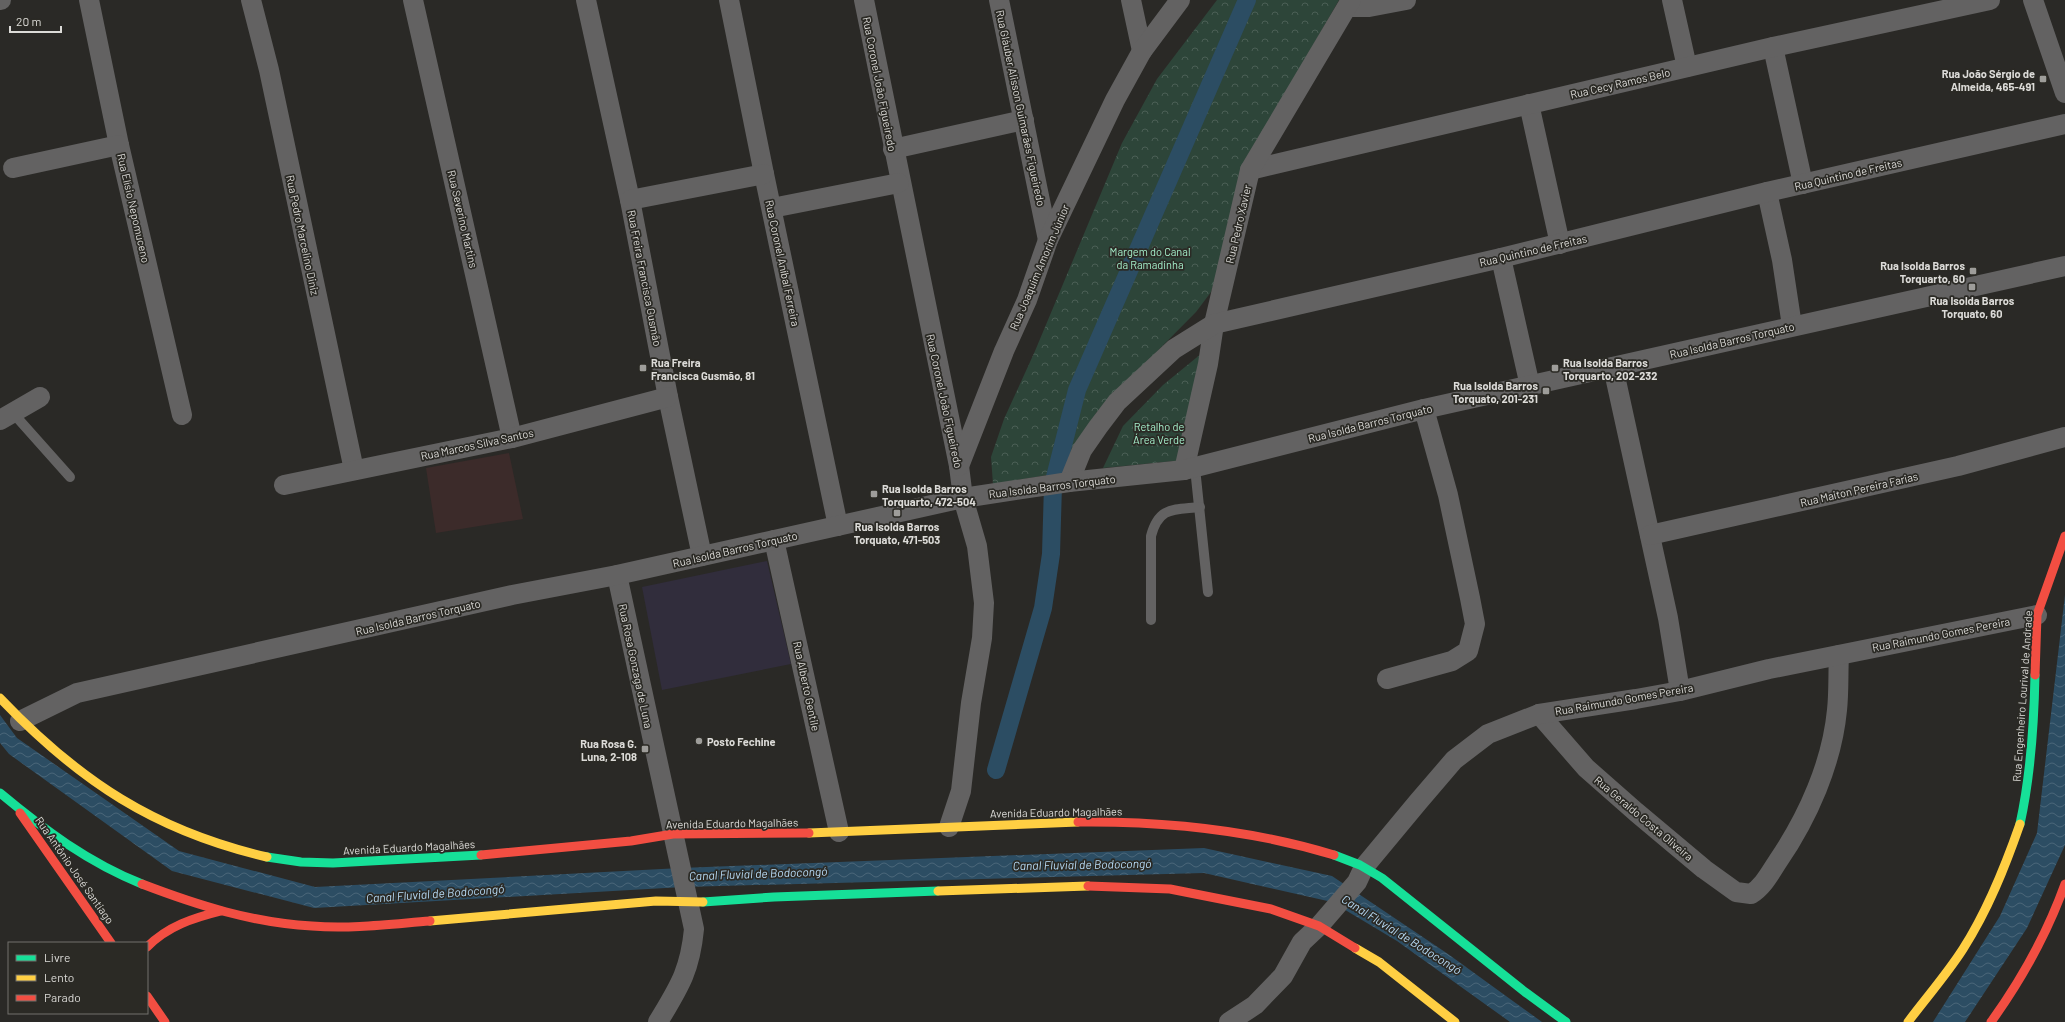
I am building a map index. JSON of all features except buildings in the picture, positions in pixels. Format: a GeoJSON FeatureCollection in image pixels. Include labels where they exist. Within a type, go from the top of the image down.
{"type":"FeatureCollection","features":[{"type":"Feature","properties":{"kind":"main road","name":"Rua Engenheiro Lourival de Andrade"},"geometry":{"type":"LineString","coordinates":[[1908,1022],[1963,949],[1988,905],[2006,864],[2020,824],[2028,786],[2034,730],[2038,615],[2065,536]]}},
{"type":"Feature","properties":{"kind":"main road","name":"Avenida Eduardo Magalhães"},"geometry":{"type":"LineString","coordinates":[[0,698],[20,721],[42,742],[101,788],[158,822],[230,849],[272,858],[311,863],[355,863],[428,859],[637,840],[674,842],[949,827],[1116,822],[1217,830],[1307,847],[1361,874],[1444,925],[1486,961],[1566,1022]]}},
{"type":"Feature","properties":{"kind":"main road"},"geometry":{"type":"LineString","coordinates":[[0,793],[18,810],[98,863],[163,892],[222,911],[297,925],[373,925],[656,901],[686,897],[774,897],[999,888],[1137,886],[1170,889],[1272,909],[1319,926],[1379,962],[1456,1022]]}},
{"type":"Feature","properties":{"kind":"main road","name":"Rua Antônio José Santiago"},"geometry":{"type":"LineString","coordinates":[[18,810],[110,942]]}},
{"type":"Feature","properties":{"kind":"main road"},"geometry":{"type":"LineString","coordinates":[[1990,1022],[2008,999],[2036,953],[2050,925],[2065,884]]}},
{"type":"Feature","properties":{"kind":"main road"},"geometry":{"type":"LineString","coordinates":[[148,946],[174,926],[195,916],[222,911]]}},
{"type":"Feature","properties":{"kind":"main road"},"geometry":{"type":"LineString","coordinates":[[148,997],[165,1022]]}},
{"type":"Feature","properties":{"kind":"street","name":"Rua Elísio Nepomuceno"},"geometry":{"type":"LineString","coordinates":[[89,0],[119,145],[182,415]]}},
{"type":"Feature","properties":{"kind":"street","name":"Rua Pedro Marcelino Diniz"},"geometry":{"type":"LineString","coordinates":[[251,0],[269,70],[354,470]]}},
{"type":"Feature","properties":{"kind":"street","name":"Rua Severino Martins"},"geometry":{"type":"LineString","coordinates":[[412,0],[512,438]]}},
{"type":"Feature","properties":{"kind":"street","name":"Rua Freira Francisca Gusmão"},"geometry":{"type":"LineString","coordinates":[[586,0],[630,200],[668,397],[702,556]]}},
{"type":"Feature","properties":{"kind":"street","name":"Rua Coronel Aníbal Ferreira"},"geometry":{"type":"LineString","coordinates":[[729,0],[838,526]]}},
{"type":"Feature","properties":{"kind":"street","name":"Rua Coronel João Figueiredo"},"geometry":{"type":"LineString","coordinates":[[864,0],[899,183],[959,466],[962,498],[977,546],[984,603],[982,638],[971,703],[961,791],[949,827]]}},
{"type":"Feature","properties":{"kind":"street","name":"Rua Gláuber Alisson Guimarães Figueiredo"},"geometry":{"type":"LineString","coordinates":[[999,0],[1048,240]]}},
{"type":"Feature","properties":{"kind":"street"},"geometry":{"type":"LineString","coordinates":[[1131,0],[1142,51]]}},
{"type":"Feature","properties":{"kind":"street","name":"Rua Joaquim Amorim Júnior"},"geometry":{"type":"LineString","coordinates":[[959,466],[1004,351],[1027,300],[1048,240],[1115,100],[1142,51],[1180,0]]}},
{"type":"Feature","properties":{"kind":"street"},"geometry":{"type":"LineString","coordinates":[[1350,3],[1369,7],[1406,0]]}},
{"type":"Feature","properties":{"kind":"street"},"geometry":{"type":"LineString","coordinates":[[1672,0],[1687,67]]}},
{"type":"Feature","properties":{"kind":"street","name":"Rua Cecy Ramos Belo"},"geometry":{"type":"LineString","coordinates":[[1250,170],[1773,47],[1990,0]]}},
{"type":"Feature","properties":{"kind":"street"},"geometry":{"type":"LineString","coordinates":[[2033,0],[2059,55],[2065,93]]}},
{"type":"Feature","properties":{"kind":"street","name":"Rua Pedro Xavier"},"geometry":{"type":"LineString","coordinates":[[1189,469],[1214,324],[1250,170],[1282,114],[1350,3]]}},
{"type":"Feature","properties":{"kind":"street"},"geometry":{"type":"LineString","coordinates":[[1773,47],[1803,184]]}},
{"type":"Feature","properties":{"kind":"street"},"geometry":{"type":"LineString","coordinates":[[1529,104],[1560,244]]}},
{"type":"Feature","properties":{"kind":"street"},"geometry":{"type":"LineString","coordinates":[[893,149],[1024,120]]}},
{"type":"Feature","properties":{"kind":"street","name":"Rua Quintino de Freitas"},"geometry":{"type":"LineString","coordinates":[[1069,482],[1082,450],[1098,426],[1118,402],[1174,349],[1214,324],[1560,244],[1767,192],[2065,124]]}},
{"type":"Feature","properties":{"kind":"street"},"geometry":{"type":"LineString","coordinates":[[13,168],[119,145]]}},
{"type":"Feature","properties":{"kind":"street"},"geometry":{"type":"LineString","coordinates":[[630,200],[764,174]]}},
{"type":"Feature","properties":{"kind":"street"},"geometry":{"type":"LineString","coordinates":[[772,208],[899,183]]}},
{"type":"Feature","properties":{"kind":"street"},"geometry":{"type":"LineString","coordinates":[[1767,192],[1782,260],[1792,326]]}},
{"type":"Feature","properties":{"kind":"street"},"geometry":{"type":"LineString","coordinates":[[1501,258],[1530,386]]}},
{"type":"Feature","properties":{"kind":"street","name":"Rua Isolda Barros Torquato"},"geometry":{"type":"LineString","coordinates":[[20,721],[77,694],[505,597],[617,575],[962,498],[1069,482],[1189,469],[1424,409],[2065,266]]}},
{"type":"Feature","properties":{"kind":"street"},"geometry":{"type":"LineString","coordinates":[[1612,367],[1668,618],[1680,691]]}},
{"type":"Feature","properties":{"kind":"street"},"geometry":{"type":"LineString","coordinates":[[7,417],[40,397]]}},
{"type":"Feature","properties":{"kind":"street","name":"Rua Marcos Silva Santos"},"geometry":{"type":"LineString","coordinates":[[284,485],[512,438],[668,397]]}},
{"type":"Feature","properties":{"kind":"street"},"geometry":{"type":"LineString","coordinates":[[1387,679],[1452,661],[1468,651],[1475,624],[1448,495],[1424,409]]}},
{"type":"Feature","properties":{"kind":"street","name":"Rua Maiton Pereira Farias"},"geometry":{"type":"LineString","coordinates":[[1650,535],[1958,466],[2065,437]]}},
{"type":"Feature","properties":{"kind":"street","name":"Rua Alberto Gentile"},"geometry":{"type":"LineString","coordinates":[[774,540],[839,832]]}},
{"type":"Feature","properties":{"kind":"street","name":"Rua Rosa Gonzaga de Luna"},"geometry":{"type":"LineString","coordinates":[[617,575],[694,929],[692,952],[683,980],[658,1022]]}},
{"type":"Feature","properties":{"kind":"street","name":"Rua Raimundo Gomes Pereira"},"geometry":{"type":"LineString","coordinates":[[1229,1022],[1255,1005],[1283,976],[1302,942],[1319,926],[1454,760],[1488,734],[1539,714],[1680,691],[1839,655],[2038,615]]}},
{"type":"Feature","properties":{"kind":"street","name":"Rua Geraldo Costa Oliveira"},"geometry":{"type":"LineString","coordinates":[[1539,714],[1586,768],[1704,869],[1736,892],[1746,895],[1751,894],[1762,885],[1789,846],[1811,802],[1829,756],[1837,710],[1839,655]]}},
{"type":"Feature","properties":{"kind":"lane"},"geometry":{"type":"LineString","coordinates":[[7,417],[70,477]]}},
{"type":"Feature","properties":{"kind":"lane"},"geometry":{"type":"LineString","coordinates":[[1189,469],[1200,507],[1208,592]]}},
{"type":"Feature","properties":{"kind":"lane"},"geometry":{"type":"LineString","coordinates":[[1151,620],[1151,536],[1153,528],[1158,517],[1170,510],[1200,507]]}},
{"type":"Feature","properties":{"kind":"shaded area"},"geometry":{"type":"Polygon","coordinates":[[[509,453],[523,519],[436,533],[426,468],[509,453]]]}},
{"type":"Feature","properties":{"kind":"shaded area"},"geometry":{"type":"Polygon","coordinates":[[[767,561],[791,664],[662,690],[642,587],[767,561]]]}},
{"type":"Feature","properties":{"kind":"green space","name":"Margem do Canal da Ramadinha"},"geometry":{"type":"Polygon","coordinates":[[[1217,0],[1339,0],[1273,115],[1211,292],[1196,312],[1096,413],[1072,471],[993,484],[991,457],[1004,419],[1035,351],[1122,143],[1157,79],[1217,0]]]}},
{"type":"Feature","properties":{"kind":"green space","name":"Retalho de Área Verde"},"geometry":{"type":"Polygon","coordinates":[[[1207,349],[1184,460],[1103,468],[1123,426],[1163,385],[1207,349]]]}},
{"type":"Feature","properties":{"kind":"water"},"geometry":{"type":"Polygon","coordinates":[[[2065,595],[2065,845],[2027,928],[1965,1022],[1933,1022],[2000,916],[2037,833],[2065,595]]]}},
{"type":"Feature","properties":{"kind":"water","name":"Canal Fluvial de Bodocongó"},"geometry":{"type":"Polygon","coordinates":[[[0,715],[17,738],[179,851],[315,887],[681,868],[1204,848],[1332,876],[1448,954],[1542,1022],[1510,1022],[1397,941],[1332,902],[1204,873],[683,887],[314,908],[172,871],[9,754],[0,743],[0,715]]]}},
{"type":"Feature","properties":{"kind":"waterway"},"geometry":{"type":"LineString","coordinates":[[996,770],[1043,608],[1051,554],[1053,485],[1077,390],[1247,0]]}},
{"type":"Feature","properties":{"kind":"traffic: fast"},"geometry":{"type":"LineString","coordinates":[[2020,824],[2027,787],[2031,750],[2035,675]]}},
{"type":"Feature","properties":{"kind":"traffic: fast"},"geometry":{"type":"LineString","coordinates":[[0,793],[67,844],[122,876],[142,884]]}},
{"type":"Feature","properties":{"kind":"traffic: fast"},"geometry":{"type":"LineString","coordinates":[[267,857],[301,862],[333,863],[481,855]]}},
{"type":"Feature","properties":{"kind":"traffic: fast"},"geometry":{"type":"LineString","coordinates":[[1334,855],[1360,865],[1382,878],[1525,992],[1566,1022]]}},
{"type":"Feature","properties":{"kind":"traffic: fast"},"geometry":{"type":"LineString","coordinates":[[703,902],[774,897],[938,891]]}},
{"type":"Feature","properties":{"kind":"traffic: slow"},"geometry":{"type":"LineString","coordinates":[[0,698],[59,754],[90,778],[121,799],[154,817],[189,833],[227,846],[267,857]]}},
{"type":"Feature","properties":{"kind":"traffic: slow"},"geometry":{"type":"LineString","coordinates":[[809,833],[1078,822]]}},
{"type":"Feature","properties":{"kind":"traffic: slow"},"geometry":{"type":"LineString","coordinates":[[1908,1022],[1950,968],[1972,934],[1995,888],[2020,824]]}},
{"type":"Feature","properties":{"kind":"traffic: slow"},"geometry":{"type":"LineString","coordinates":[[938,891],[1088,886]]}},
{"type":"Feature","properties":{"kind":"traffic: slow"},"geometry":{"type":"LineString","coordinates":[[430,921],[656,901],[703,902]]}},
{"type":"Feature","properties":{"kind":"traffic: slow"},"geometry":{"type":"LineString","coordinates":[[1355,948],[1379,962],[1455,1022]]}},
{"type":"Feature","properties":{"kind":"traffic: jam"},"geometry":{"type":"LineString","coordinates":[[2035,675],[2037,615],[2065,536]]}},
{"type":"Feature","properties":{"kind":"traffic: jam"},"geometry":{"type":"LineString","coordinates":[[20,813],[110,942]]}},
{"type":"Feature","properties":{"kind":"traffic: jam"},"geometry":{"type":"LineString","coordinates":[[1078,822],[1175,825],[1240,833],[1303,846],[1334,855]]}},
{"type":"Feature","properties":{"kind":"traffic: jam"},"geometry":{"type":"LineString","coordinates":[[481,855],[631,841],[673,834],[809,833]]}},
{"type":"Feature","properties":{"kind":"traffic: jam"},"geometry":{"type":"LineString","coordinates":[[142,884],[183,899],[226,912],[290,924],[342,927],[430,921]]}},
{"type":"Feature","properties":{"kind":"traffic: jam"},"geometry":{"type":"LineString","coordinates":[[1991,1022],[2033,956],[2050,921],[2065,884]]}},
{"type":"Feature","properties":{"kind":"traffic: jam"},"geometry":{"type":"LineString","coordinates":[[1088,886],[1170,889],[1271,909],[1319,926],[1355,948]]}},
{"type":"Feature","properties":{"kind":"traffic: jam"},"geometry":{"type":"LineString","coordinates":[[148,946],[172,928],[221,911]]}},
{"type":"Feature","properties":{"kind":"traffic: jam"},"geometry":{"type":"LineString","coordinates":[[148,997],[165,1022]]}},
{"type":"Feature","properties":{"kind":"place","name":"Rua João Sérgio de Almeida, 465-491"},"geometry":{"type":"Point","coordinates":[2043,79]}},
{"type":"Feature","properties":{"kind":"place","name":"Rua Isolda Barros Torquarto, 60"},"geometry":{"type":"Point","coordinates":[1973,271]}},
{"type":"Feature","properties":{"kind":"place","name":"Rua Isolda Barros Torquato, 60"},"geometry":{"type":"Point","coordinates":[1972,287]}},
{"type":"Feature","properties":{"kind":"place","name":"Rua Freira Francisca Gusmão, 81"},"geometry":{"type":"Point","coordinates":[643,368]}},
{"type":"Feature","properties":{"kind":"place","name":"Rua Isolda Barros Torquarto, 202-232"},"geometry":{"type":"Point","coordinates":[1555,368]}},
{"type":"Feature","properties":{"kind":"place","name":"Rua Isolda Barros Torquato, 201-231"},"geometry":{"type":"Point","coordinates":[1546,391]}},
{"type":"Feature","properties":{"kind":"place","name":"Rua Isolda Barros Torquarto, 472-504"},"geometry":{"type":"Point","coordinates":[874,494]}},
{"type":"Feature","properties":{"kind":"place","name":"Rua Isolda Barros Torquato, 471-503"},"geometry":{"type":"Point","coordinates":[897,513]}},
{"type":"Feature","properties":{"kind":"place","name":"Posto Fechine"},"geometry":{"type":"Point","coordinates":[699,741]}},
{"type":"Feature","properties":{"kind":"place","name":"Rua Rosa G. Luna, 2-108"},"geometry":{"type":"Point","coordinates":[645,749]}}]}
